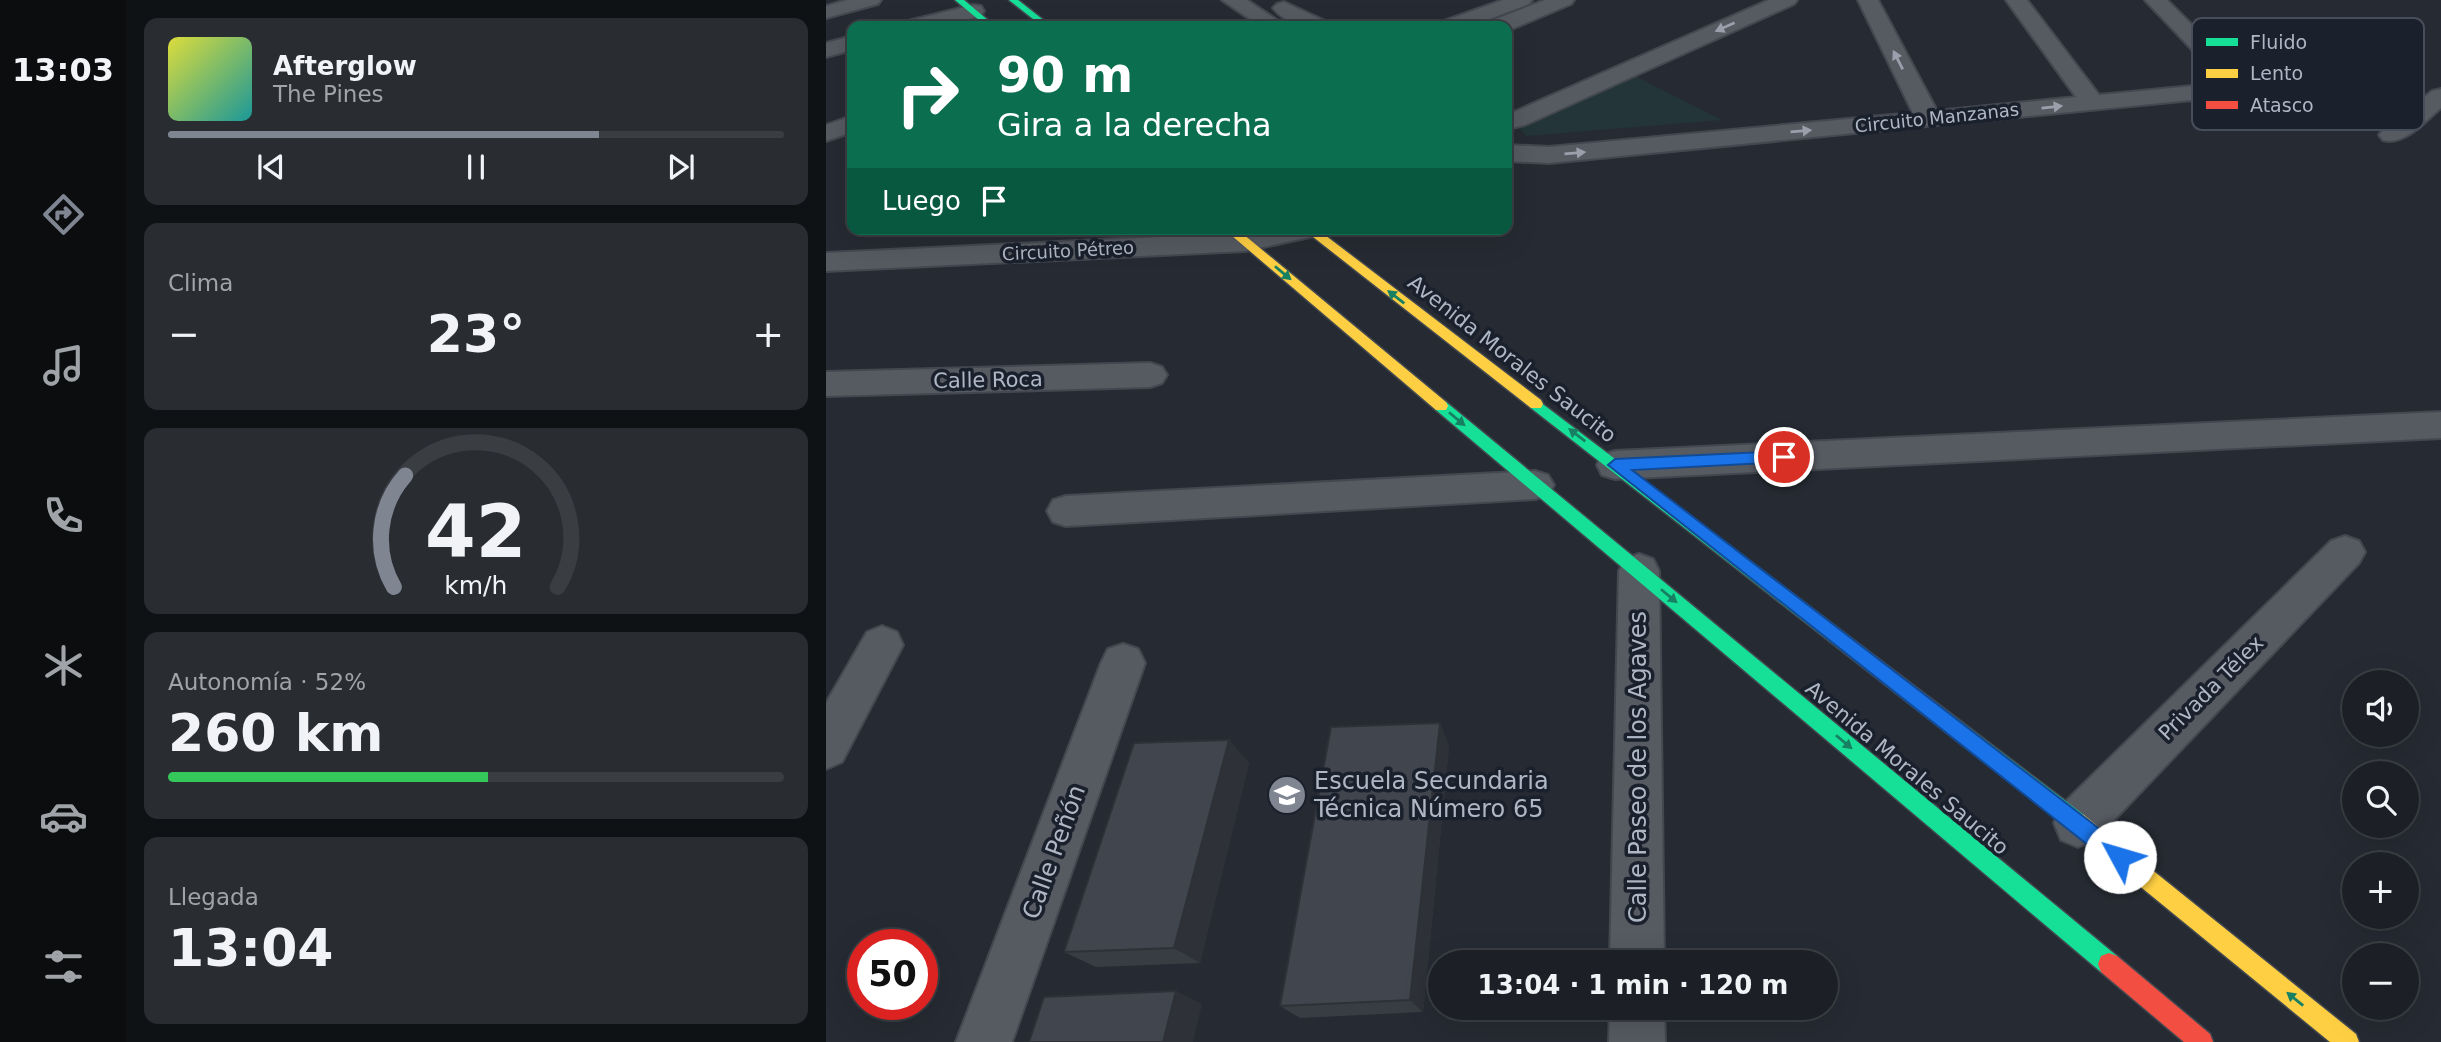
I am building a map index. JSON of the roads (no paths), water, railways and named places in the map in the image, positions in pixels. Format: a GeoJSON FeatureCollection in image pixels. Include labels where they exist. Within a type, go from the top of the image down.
{"type":"FeatureCollection","features":[{"type":"Feature","properties":{"kind":"main road"},"geometry":{"type":"LineString","coordinates":[[1013,0],[1040,21]]}},
{"type":"Feature","properties":{"kind":"main road"},"geometry":{"type":"LineString","coordinates":[[966,6],[985,21]]}},
{"type":"Feature","properties":{"kind":"main road","name":"Avenida Morales Saucito"},"geometry":{"type":"LineString","coordinates":[[1317,235],[2078,823],[2348,1042]]}},
{"type":"Feature","properties":{"kind":"main road","name":"Avenida Morales Saucito"},"geometry":{"type":"LineString","coordinates":[[1238,236],[2202,1042]]}},
{"type":"Feature","properties":{"kind":"street"},"geometry":{"type":"LineString","coordinates":[[826,12],[871,0]]}},
{"type":"Feature","properties":{"kind":"street"},"geometry":{"type":"LineString","coordinates":[[1232,0],[1267,21]]}},
{"type":"Feature","properties":{"kind":"street"},"geometry":{"type":"LineString","coordinates":[[1308,0],[1284,8],[1308,21]]}},
{"type":"Feature","properties":{"kind":"street"},"geometry":{"type":"LineString","coordinates":[[1465,21],[1522,0]]}},
{"type":"Feature","properties":{"kind":"street"},"geometry":{"type":"LineString","coordinates":[[1510,21],[1564,0]]}},
{"type":"Feature","properties":{"kind":"street"},"geometry":{"type":"LineString","coordinates":[[1512,121],[1787,0]]}},
{"type":"Feature","properties":{"kind":"street"},"geometry":{"type":"LineString","coordinates":[[1868,0],[1929,120]]}},
{"type":"Feature","properties":{"kind":"street"},"geometry":{"type":"LineString","coordinates":[[2016,0],[2093,103]]}},
{"type":"Feature","properties":{"kind":"street","name":"Circuito Manzanas"},"geometry":{"type":"LineString","coordinates":[[2155,0],[2192,37]]}},
{"type":"Feature","properties":{"kind":"street"},"geometry":{"type":"LineString","coordinates":[[928,21],[966,6]]}},
{"type":"Feature","properties":{"kind":"street"},"geometry":{"type":"LineString","coordinates":[[826,50],[847,44]]}},
{"type":"Feature","properties":{"kind":"street","name":"Circuito Manzanas"},"geometry":{"type":"LineString","coordinates":[[1512,153],[1549,155],[1589,152],[2192,93]]}},
{"type":"Feature","properties":{"kind":"street"},"geometry":{"type":"LineString","coordinates":[[2424,110],[2441,96]]}},
{"type":"Feature","properties":{"kind":"street"},"geometry":{"type":"LineString","coordinates":[[826,133],[847,126]]}},
{"type":"Feature","properties":{"kind":"street"},"geometry":{"type":"LineString","coordinates":[[2392,135],[2398,130]]}},
{"type":"Feature","properties":{"kind":"street","name":"Circuito Pétreo"},"geometry":{"type":"LineString","coordinates":[[826,262],[1238,236]]}},
{"type":"Feature","properties":{"kind":"street","name":"Calle Roca"},"geometry":{"type":"LineString","coordinates":[[826,384],[1150,375]]}},
{"type":"Feature","properties":{"kind":"street"},"geometry":{"type":"LineString","coordinates":[[1615,465],[2441,425]]}},
{"type":"Feature","properties":{"kind":"street"},"geometry":{"type":"LineString","coordinates":[[1066,510],[1535,485]]}},
{"type":"Feature","properties":{"kind":"street","name":"Privada Télex"},"geometry":{"type":"LineString","coordinates":[[2078,823],[2345,552]]}},
{"type":"Feature","properties":{"kind":"street","name":"Calle Paseo de los Agaves"},"geometry":{"type":"LineString","coordinates":[[1637,950],[1639,571]]}},
{"type":"Feature","properties":{"kind":"street"},"geometry":{"type":"LineString","coordinates":[[826,747],[882,645]]}},
{"type":"Feature","properties":{"kind":"street","name":"Calle Peñón"},"geometry":{"type":"LineString","coordinates":[[984,1042],[1123,663]]}},
{"type":"Feature","properties":{"kind":"street"},"geometry":{"type":"LineString","coordinates":[[1637,1020],[1637,1042]]}},
{"type":"Feature","properties":{"kind":"place","name":"Escuela Secundaria Técnica Número 65"},"geometry":{"type":"Point","coordinates":[1287,795]}}]}
